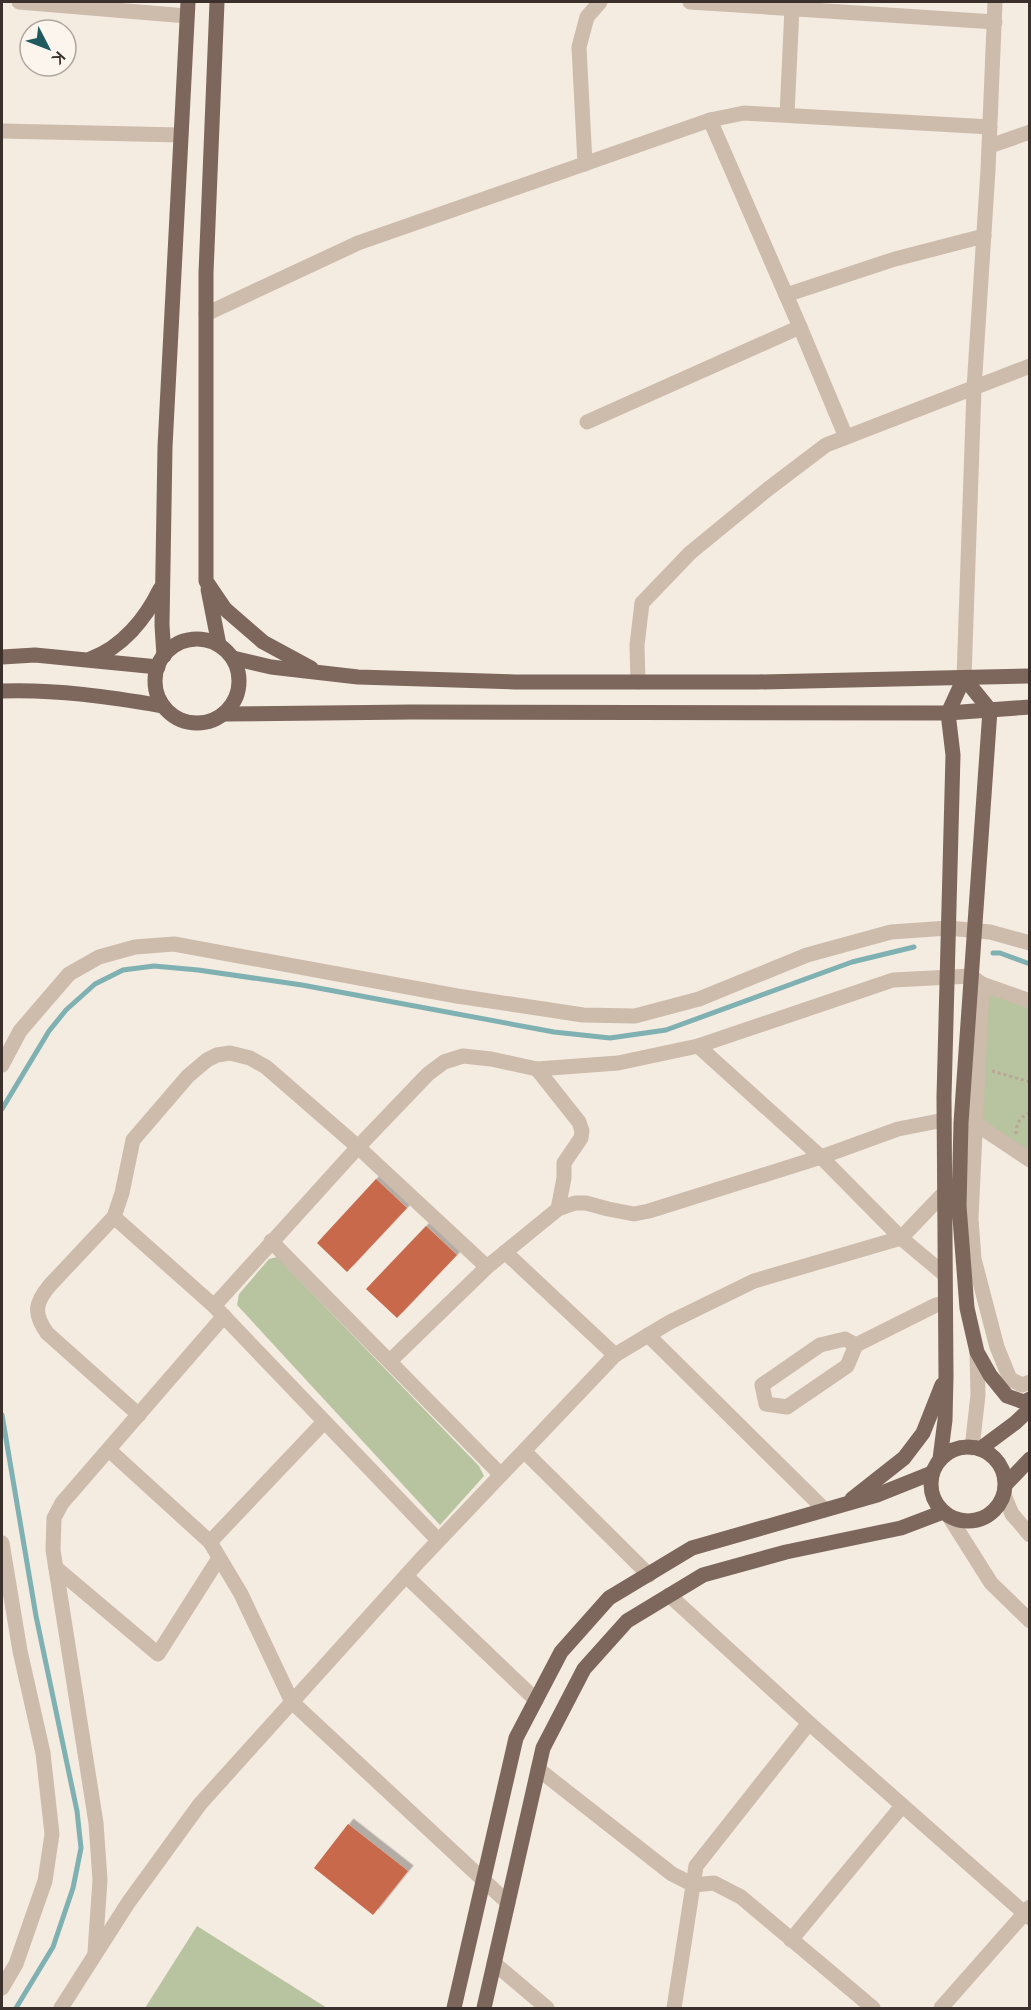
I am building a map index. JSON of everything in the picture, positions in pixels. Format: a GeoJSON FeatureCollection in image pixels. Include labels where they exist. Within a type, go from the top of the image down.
{"type":"FeatureCollection","features":[{"type":"Feature","properties":{"kind":"main road"},"geometry":{"type":"LineString","coordinates":[[217,2],[206,273],[206,581],[219,645]]}},
{"type":"Feature","properties":{"kind":"main road"},"geometry":{"type":"LineString","coordinates":[[161,661],[172,647],[189,640],[208,640],[219,645],[232,658],[238,669],[239,687],[232,705],[224,714],[212,721],[199,724],[185,722],[172,716],[163,706],[157,694],[155,680],[161,661],[165,447],[188,9]]}},
{"type":"Feature","properties":{"kind":"main road"},"geometry":{"type":"LineString","coordinates":[[206,581],[225,609],[263,642],[319,672]]}},
{"type":"Feature","properties":{"kind":"main road"},"geometry":{"type":"LineString","coordinates":[[86,660],[114,647],[150,610],[163,583]]}},
{"type":"Feature","properties":{"kind":"main road"},"geometry":{"type":"LineString","coordinates":[[2,657],[35,656],[86,660],[161,661]]}},
{"type":"Feature","properties":{"kind":"main road"},"geometry":{"type":"LineString","coordinates":[[232,658],[271,667],[358,677],[504,682],[758,682],[1029,676]]}},
{"type":"Feature","properties":{"kind":"main road"},"geometry":{"type":"LineString","coordinates":[[964,678],[990,710],[974,932],[977,980],[961,1123],[959,1206],[967,1308],[977,1352],[990,1375],[1007,1396],[1024,1402],[1029,1399]]}},
{"type":"Feature","properties":{"kind":"main road"},"geometry":{"type":"LineString","coordinates":[[964,678],[948,713],[953,754],[944,1120],[946,1376],[945,1420],[940,1459],[932,1473],[933,1498],[946,1515],[960,1521],[980,1520],[992,1513],[1000,1504],[1005,1489],[1029,1459]]}},
{"type":"Feature","properties":{"kind":"main road"},"geometry":{"type":"LineString","coordinates":[[2,691],[20,690],[109,697],[163,706]]}},
{"type":"Feature","properties":{"kind":"main road"},"geometry":{"type":"LineString","coordinates":[[224,714],[948,713],[1029,706]]}},
{"type":"Feature","properties":{"kind":"main road"},"geometry":{"type":"LineString","coordinates":[[846,1504],[904,1458],[923,1433],[946,1376]]}},
{"type":"Feature","properties":{"kind":"main road"},"geometry":{"type":"LineString","coordinates":[[976,1449],[1015,1423],[1029,1409]]}},
{"type":"Feature","properties":{"kind":"main road"},"geometry":{"type":"LineString","coordinates":[[940,1459],[963,1447],[987,1451],[1003,1470],[1005,1489]]}},
{"type":"Feature","properties":{"kind":"main road"},"geometry":{"type":"LineString","coordinates":[[454,2008],[516,1738],[561,1652],[609,1598],[692,1548],[877,1495],[932,1473]]}},
{"type":"Feature","properties":{"kind":"main road"},"geometry":{"type":"LineString","coordinates":[[484,2008],[543,1748],[584,1669],[627,1621],[703,1575],[786,1552],[901,1528],[946,1515]]}},
{"type":"Feature","properties":{"kind":"street"},"geometry":{"type":"LineString","coordinates":[[19,2],[188,9]]}},
{"type":"Feature","properties":{"kind":"street"},"geometry":{"type":"LineString","coordinates":[[585,164],[579,47],[587,17],[600,2]]}},
{"type":"Feature","properties":{"kind":"street"},"geometry":{"type":"LineString","coordinates":[[690,2],[995,22]]}},
{"type":"Feature","properties":{"kind":"street"},"geometry":{"type":"LineString","coordinates":[[964,678],[974,389],[990,146],[996,2]]}},
{"type":"Feature","properties":{"kind":"street"},"geometry":{"type":"LineString","coordinates":[[787,115],[792,8]]}},
{"type":"Feature","properties":{"kind":"street"},"geometry":{"type":"LineString","coordinates":[[206,314],[358,243],[710,120],[744,113],[990,126]]}},
{"type":"Feature","properties":{"kind":"street"},"geometry":{"type":"LineString","coordinates":[[710,120],[846,437]]}},
{"type":"Feature","properties":{"kind":"street"},"geometry":{"type":"LineString","coordinates":[[2,131],[181,135]]}},
{"type":"Feature","properties":{"kind":"street"},"geometry":{"type":"LineString","coordinates":[[990,146],[1029,132]]}},
{"type":"Feature","properties":{"kind":"street"},"geometry":{"type":"LineString","coordinates":[[786,296],[895,259],[984,237]]}},
{"type":"Feature","properties":{"kind":"street"},"geometry":{"type":"LineString","coordinates":[[587,422],[800,327]]}},
{"type":"Feature","properties":{"kind":"street"},"geometry":{"type":"LineString","coordinates":[[638,682],[637,645],[642,603],[690,553],[768,489],[826,445],[1029,366]]}},
{"type":"Feature","properties":{"kind":"street"},"geometry":{"type":"LineString","coordinates":[[2,1065],[20,1031],[69,974],[99,957],[135,948],[174,944],[457,996],[583,1014],[635,1016],[699,999],[807,955],[891,932],[948,928],[990,932],[1029,943]]}},
{"type":"Feature","properties":{"kind":"street"},"geometry":{"type":"LineString","coordinates":[[95,1955],[100,1880],[96,1823],[53,1550],[54,1518],[62,1503],[139,1415],[272,1240],[428,1074],[444,1062],[463,1056],[491,1059],[537,1069],[618,1064],[698,1046],[893,980],[947,977],[977,980],[1029,1001]]}},
{"type":"Feature","properties":{"kind":"street"},"geometry":{"type":"LineString","coordinates":[[977,980],[978,1067],[971,1219],[974,1259],[997,1347],[1010,1378],[1022,1385],[1029,1382]]}},
{"type":"Feature","properties":{"kind":"street"},"geometry":{"type":"LineString","coordinates":[[698,1046],[821,1157],[901,1238],[944,1274]]}},
{"type":"Feature","properties":{"kind":"street"},"geometry":{"type":"LineString","coordinates":[[139,1415],[47,1333],[39,1322],[36,1308],[40,1296],[114,1217],[123,1192],[133,1140],[188,1076],[207,1060],[218,1055],[230,1053],[250,1058],[266,1067],[358,1147],[487,1267]]}},
{"type":"Feature","properties":{"kind":"street"},"geometry":{"type":"LineString","coordinates":[[537,1069],[579,1122],[582,1131],[581,1138],[564,1163],[564,1178],[558,1209]]}},
{"type":"Feature","properties":{"kind":"street"},"geometry":{"type":"LineString","coordinates":[[390,1361],[487,1267],[558,1209],[574,1203],[586,1203],[634,1214],[650,1211],[821,1157],[898,1129],[944,1120]]}},
{"type":"Feature","properties":{"kind":"street"},"geometry":{"type":"LineString","coordinates":[[976,1124],[1029,1160]]}},
{"type":"Feature","properties":{"kind":"street"},"geometry":{"type":"LineString","coordinates":[[61,2008],[129,1903],[200,1804],[438,1540],[615,1355],[670,1322],[754,1281],[901,1238],[944,1193]]}},
{"type":"Feature","properties":{"kind":"street"},"geometry":{"type":"LineString","coordinates":[[114,1217],[219,1311],[438,1540]]}},
{"type":"Feature","properties":{"kind":"street"},"geometry":{"type":"LineString","coordinates":[[272,1240],[501,1474]]}},
{"type":"Feature","properties":{"kind":"street"},"geometry":{"type":"LineString","coordinates":[[506,1252],[615,1355]]}},
{"type":"Feature","properties":{"kind":"street"},"geometry":{"type":"LineString","coordinates":[[856,1345],[845,1339],[820,1345],[762,1385],[766,1404],[787,1407],[846,1366],[856,1345],[944,1303]]}},
{"type":"Feature","properties":{"kind":"street"},"geometry":{"type":"LineString","coordinates":[[648,1335],[825,1510]]}},
{"type":"Feature","properties":{"kind":"street"},"geometry":{"type":"LineString","coordinates":[[976,1449],[977,1352]]}},
{"type":"Feature","properties":{"kind":"street"},"geometry":{"type":"LineString","coordinates":[[210,1542],[324,1422]]}},
{"type":"Feature","properties":{"kind":"street"},"geometry":{"type":"LineString","coordinates":[[109,1450],[210,1542],[241,1594],[292,1702],[508,1902]]}},
{"type":"Feature","properties":{"kind":"street"},"geometry":{"type":"LineString","coordinates":[[524,1451],[649,1575]]}},
{"type":"Feature","properties":{"kind":"street"},"geometry":{"type":"LineString","coordinates":[[1005,1489],[1012,1514],[1029,1535]]}},
{"type":"Feature","properties":{"kind":"street"},"geometry":{"type":"LineString","coordinates":[[946,1515],[991,1583],[1029,1621]]}},
{"type":"Feature","properties":{"kind":"street"},"geometry":{"type":"LineString","coordinates":[[2,1543],[20,1651],[43,1753],[52,1834],[45,1881],[16,1964],[2,1988]]}},
{"type":"Feature","properties":{"kind":"street"},"geometry":{"type":"LineString","coordinates":[[56,1568],[158,1654],[219,1558]]}},
{"type":"Feature","properties":{"kind":"street"},"geometry":{"type":"LineString","coordinates":[[406,1576],[536,1700]]}},
{"type":"Feature","properties":{"kind":"street"},"geometry":{"type":"LineString","coordinates":[[669,1595],[902,1806],[1028,1913],[941,2008]]}},
{"type":"Feature","properties":{"kind":"street"},"geometry":{"type":"LineString","coordinates":[[674,2008],[696,1866],[809,1723]]}},
{"type":"Feature","properties":{"kind":"street"},"geometry":{"type":"LineString","coordinates":[[538,1769],[672,1874],[694,1885],[714,1883],[741,1897],[863,2005]]}},
{"type":"Feature","properties":{"kind":"street"},"geometry":{"type":"LineString","coordinates":[[791,1940],[902,1806]]}},
{"type":"Feature","properties":{"kind":"street"},"geometry":{"type":"LineString","coordinates":[[494,1964],[547,2008]]}},
{"type":"Feature","properties":{"kind":"path"},"geometry":{"type":"LineString","coordinates":[[978,1067],[1029,1082]]}},
{"type":"Feature","properties":{"kind":"path"},"geometry":{"type":"LineString","coordinates":[[1018,1138],[1016,1132],[1018,1124],[1024,1115],[1029,1113]]}},
{"type":"Feature","properties":{"kind":"green space"},"geometry":{"type":"Polygon","coordinates":[[[985,988],[1029,1003],[1029,1159],[978,1123],[985,988]]]}},
{"type":"Feature","properties":{"kind":"green space"},"geometry":{"type":"Polygon","coordinates":[[[277,1257],[479,1466],[484,1476],[440,1525],[237,1305],[239,1294],[269,1259],[277,1257]]]}},
{"type":"Feature","properties":{"kind":"green space"},"geometry":{"type":"Polygon","coordinates":[[[197,1926],[327,2008],[145,2008],[197,1926]]]}},
{"type":"Feature","properties":{"kind":"building"},"geometry":{"type":"Polygon","coordinates":[[[376,1179],[407,1208],[347,1272],[317,1243],[376,1179]]]}},
{"type":"Feature","properties":{"kind":"building"},"geometry":{"type":"Polygon","coordinates":[[[426,1226],[457,1255],[397,1318],[366,1289],[426,1226]]]}},
{"type":"Feature","properties":{"kind":"building"},"geometry":{"type":"Polygon","coordinates":[[[348,1824],[408,1871],[373,1915],[314,1868],[348,1824]]]}},
{"type":"Feature","properties":{"kind":"waterway"},"geometry":{"type":"LineString","coordinates":[[2,1109],[49,1031],[66,1010],[95,984],[123,970],[154,966],[198,970],[302,985],[554,1032],[610,1038],[666,1030],[852,962],[914,947]]}},
{"type":"Feature","properties":{"kind":"waterway"},"geometry":{"type":"LineString","coordinates":[[993,953],[1000,953],[1030,964]]}},
{"type":"Feature","properties":{"kind":"waterway"},"geometry":{"type":"LineString","coordinates":[[2,1415],[36,1616],[77,1811],[81,1848],[73,1888],[53,1947],[16,2008]]}}]}
